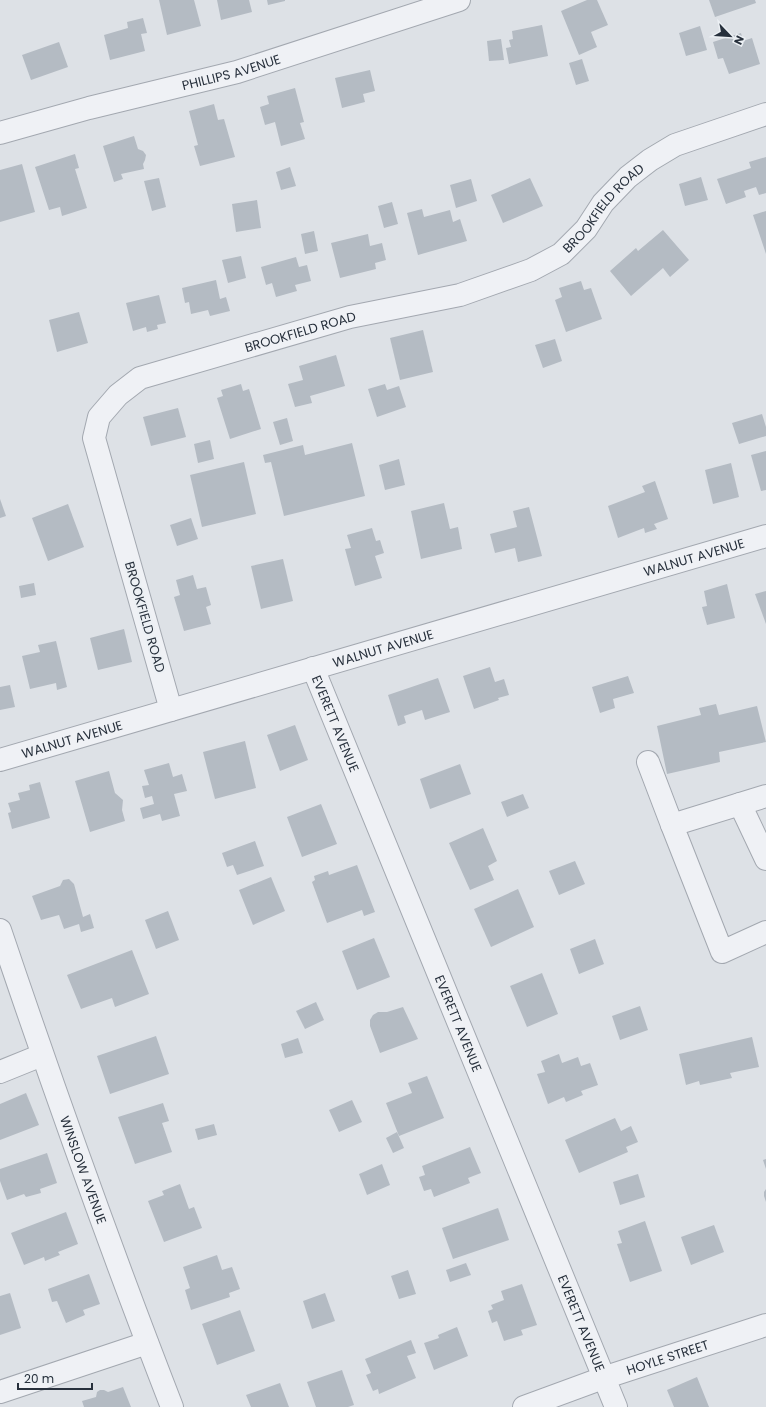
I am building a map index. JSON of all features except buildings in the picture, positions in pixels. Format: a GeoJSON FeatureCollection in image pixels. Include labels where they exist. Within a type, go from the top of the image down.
{"type":"FeatureCollection","features":[{"type":"Feature","properties":{"kind":"street","name":"PHILLIPS AVENUE"},"geometry":{"type":"LineString","coordinates":[[0,134],[89,108],[237,72],[459,0]]}},
{"type":"Feature","properties":{"kind":"street","name":"BROOKFIELD ROAD"},"geometry":{"type":"LineString","coordinates":[[171,710],[94,438],[99,417],[118,395],[140,378],[350,317],[460,295],[531,270],[561,254],[586,228],[603,202],[628,177],[650,160],[675,145],[766,114]]}},
{"type":"Feature","properties":{"kind":"street","name":"WALNUT AVENUE"},"geometry":{"type":"LineString","coordinates":[[0,760],[766,536]]}},
{"type":"Feature","properties":{"kind":"street","name":"EVERETT AVENUE"},"geometry":{"type":"LineString","coordinates":[[313,668],[616,1407]]}},
{"type":"Feature","properties":{"kind":"street"},"geometry":{"type":"LineString","coordinates":[[648,762],[722,952],[766,932]]}},
{"type":"Feature","properties":{"kind":"street"},"geometry":{"type":"LineString","coordinates":[[672,825],[766,796]]}},
{"type":"Feature","properties":{"kind":"street"},"geometry":{"type":"LineString","coordinates":[[740,804],[766,859]]}},
{"type":"Feature","properties":{"kind":"street","name":"WINSLOW AVENUE"},"geometry":{"type":"LineString","coordinates":[[0,930],[42,1055],[147,1343],[172,1407]]}},
{"type":"Feature","properties":{"kind":"street"},"geometry":{"type":"LineString","coordinates":[[0,1072],[42,1055]]}},
{"type":"Feature","properties":{"kind":"street","name":"HOYLE STREET"},"geometry":{"type":"LineString","coordinates":[[524,1407],[604,1378],[766,1325]]}},
{"type":"Feature","properties":{"kind":"street"},"geometry":{"type":"LineString","coordinates":[[0,1392],[147,1343]]}}]}
